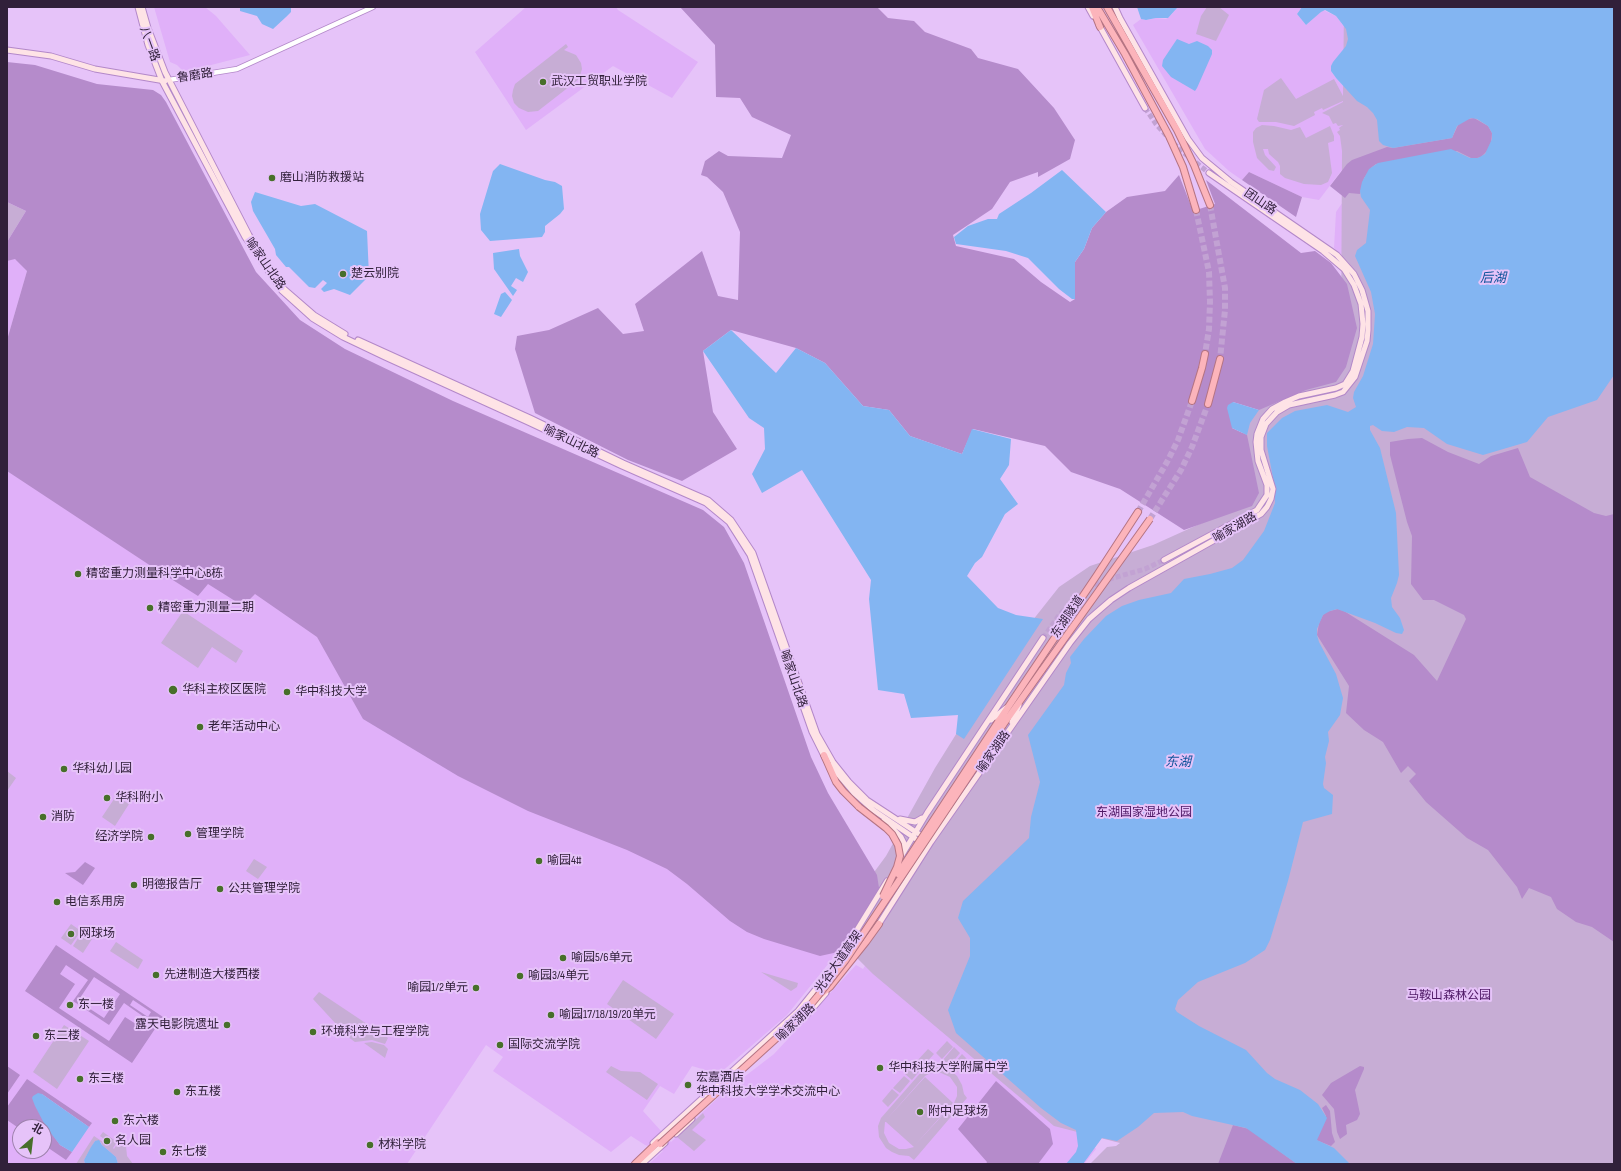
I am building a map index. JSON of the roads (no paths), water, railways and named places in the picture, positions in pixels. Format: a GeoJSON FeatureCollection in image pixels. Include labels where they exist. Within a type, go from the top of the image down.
{"type":"FeatureCollection","features":[{"type":"Feature","properties":{"kind":"highway"},"geometry":{"type":"LineString","coordinates":[[1092,7],[1100,27]]}},
{"type":"Feature","properties":{"kind":"highway"},"geometry":{"type":"LineString","coordinates":[[1097,7],[1125,54],[1169,136],[1185,173],[1196,210]]}},
{"type":"Feature","properties":{"kind":"highway"},"geometry":{"type":"LineString","coordinates":[[1108,8],[1177,130],[1194,165],[1210,205]]}},
{"type":"Feature","properties":{"kind":"highway"},"geometry":{"type":"LineString","coordinates":[[1192,401],[1205,354]]}},
{"type":"Feature","properties":{"kind":"highway"},"geometry":{"type":"LineString","coordinates":[[1208,404],[1220,359]]}},
{"type":"Feature","properties":{"kind":"highway","name":"东湖隧道"},"geometry":{"type":"LineString","coordinates":[[1001,724],[1009,706],[1138,512]]}},
{"type":"Feature","properties":{"kind":"highway","name":"东湖隧道"},"geometry":{"type":"LineString","coordinates":[[1001,724],[1021,701],[1150,519]]}},
{"type":"Feature","properties":{"kind":"highway","name":"光谷大道高架"},"geometry":{"type":"LineString","coordinates":[[635,1164],[800,1013],[815,996],[843,959],[883,896],[1001,724]]}},
{"type":"Feature","properties":{"kind":"highway","name":"光谷大道高架"},"geometry":{"type":"LineString","coordinates":[[639,1164],[730,1079],[802,1015],[817,997],[845,961],[1001,724]]}},
{"type":"Feature","properties":{"kind":"highway"},"geometry":{"type":"LineString","coordinates":[[824,755],[836,782],[846,795],[886,828],[892,834],[898,845],[900,856],[897,868],[883,896]]}},
{"type":"Feature","properties":{"kind":"highway"},"geometry":{"type":"LineString","coordinates":[[817,997],[830,987],[879,924]]}},
{"type":"Feature","properties":{"kind":"main road","name":"八一路"},"geometry":{"type":"LineString","coordinates":[[138,7],[148,45],[162,81]]}},
{"type":"Feature","properties":{"kind":"main road","name":"八一路"},"geometry":{"type":"LineString","coordinates":[[142,7],[153,43],[169,80]]}},
{"type":"Feature","properties":{"kind":"main road"},"geometry":{"type":"LineString","coordinates":[[1088,7],[1145,108]]}},
{"type":"Feature","properties":{"kind":"main road","name":"团山路"},"geometry":{"type":"LineString","coordinates":[[1115,7],[1198,153],[1223,176],[1337,255],[1357,279],[1366,303],[1368,330],[1367,341],[1357,373],[1350,384],[1341,393]]}},
{"type":"Feature","properties":{"kind":"main road","name":"鲁磨路"},"geometry":{"type":"LineString","coordinates":[[7,50],[51,56],[95,69],[162,81],[169,80]]}},
{"type":"Feature","properties":{"kind":"main road","name":"喻家山北路"},"geometry":{"type":"LineString","coordinates":[[169,80],[249,235],[284,289],[314,315],[345,334],[623,463],[708,500],[731,520],[753,553],[817,734],[841,773],[874,808]]}},
{"type":"Feature","properties":{"kind":"main road","name":"喻家山北路"},"geometry":{"type":"LineString","coordinates":[[162,81],[246,237],[282,291],[312,318],[343,337],[622,466],[706,503],[729,522],[750,554],[812,732],[824,755],[844,783],[874,808],[929,844]]}},
{"type":"Feature","properties":{"kind":"main road","name":"团山路"},"geometry":{"type":"LineString","coordinates":[[1209,173],[1331,257],[1344,269],[1351,279],[1361,304],[1363,324],[1362,337],[1352,373],[1345,384],[1336,388]]}},
{"type":"Feature","properties":{"kind":"main road","name":"喻家湖路"},"geometry":{"type":"LineString","coordinates":[[1164,560],[1257,510],[1267,495],[1267,485],[1258,461],[1256,442],[1257,434],[1263,419],[1275,407],[1295,397],[1336,388]]}},
{"type":"Feature","properties":{"kind":"main road","name":"喻家湖路"},"geometry":{"type":"LineString","coordinates":[[642,1164],[806,1016],[847,970],[869,941],[929,844],[1070,643],[1089,619],[1111,600],[1260,514],[1267,506],[1271,499],[1273,489],[1262,458],[1260,441],[1264,429],[1271,417],[1282,408],[1289,405],[1341,393]]}},
{"type":"Feature","properties":{"kind":"main road","name":"喻家湖路"},"geometry":{"type":"LineString","coordinates":[[631,1164],[798,1011],[813,994],[836,964],[927,813],[1043,638]]}},
{"type":"Feature","properties":{"kind":"main road"},"geometry":{"type":"LineString","coordinates":[[1009,730],[1021,701]]}},
{"type":"Feature","properties":{"kind":"main road"},"geometry":{"type":"LineString","coordinates":[[987,723],[1009,706]]}},
{"type":"Feature","properties":{"kind":"main road"},"geometry":{"type":"LineString","coordinates":[[874,808],[910,822],[919,821],[927,813]]}},
{"type":"Feature","properties":{"kind":"main road"},"geometry":{"type":"LineString","coordinates":[[874,808],[902,837],[904,849],[901,856]]}},
{"type":"Feature","properties":{"kind":"street","name":"鲁磨路"},"geometry":{"type":"LineString","coordinates":[[169,80],[237,69],[374,7]]}},
{"type":"Feature","properties":{"kind":"water"},"geometry":{"type":"Polygon","coordinates":[[[240,7],[291,7],[291,12],[273,29],[262,24],[257,16],[240,11],[240,7]]]}},
{"type":"Feature","properties":{"kind":"water"},"geometry":{"type":"Polygon","coordinates":[[[1137,7],[1178,7],[1168,18],[1146,20],[1141,19],[1137,7]]]}},
{"type":"Feature","properties":{"kind":"water","name":"东湖"},"geometry":{"type":"Polygon","coordinates":[[[1302,7],[1614,7],[1614,375],[1597,400],[1548,417],[1527,442],[1483,455],[1447,444],[1424,428],[1407,427],[1394,432],[1382,431],[1373,425],[1370,426],[1370,430],[1380,448],[1396,513],[1399,575],[1391,598],[1392,607],[1400,618],[1404,630],[1402,634],[1396,633],[1375,623],[1337,609],[1323,615],[1317,629],[1317,635],[1319,642],[1336,674],[1343,698],[1340,715],[1328,732],[1329,741],[1325,757],[1326,763],[1323,784],[1324,788],[1333,795],[1332,814],[1303,822],[1288,881],[1270,940],[1265,950],[1245,963],[1198,982],[1178,1000],[1175,1009],[1177,1012],[1199,1026],[1246,1050],[1267,1073],[1275,1079],[1300,1090],[1318,1104],[1327,1118],[1317,1140],[1334,1148],[1350,1164],[1297,1164],[1246,1128],[1192,1116],[1183,1112],[1154,1113],[1138,1127],[1117,1141],[1102,1138],[1083,1164],[1066,1164],[1076,1152],[1078,1146],[1076,1130],[1061,1123],[1041,1108],[956,1033],[948,1010],[970,956],[970,938],[958,918],[963,901],[1029,838],[1031,817],[1040,782],[1028,735],[1064,685],[1066,673],[1071,663],[1070,657],[1084,639],[1106,616],[1122,606],[1139,600],[1171,593],[1184,579],[1232,568],[1243,560],[1264,531],[1275,503],[1274,483],[1267,446],[1267,433],[1282,418],[1295,411],[1327,405],[1348,412],[1356,407],[1353,398],[1354,392],[1363,376],[1373,344],[1375,314],[1371,292],[1355,256],[1357,250],[1366,243],[1370,210],[1361,197],[1360,191],[1362,182],[1369,169],[1378,163],[1451,149],[1470,158],[1478,158],[1485,154],[1492,139],[1492,133],[1488,126],[1477,119],[1471,118],[1457,126],[1452,138],[1393,148],[1383,145],[1379,141],[1377,120],[1373,113],[1357,101],[1331,71],[1333,62],[1346,46],[1348,39],[1346,29],[1336,16],[1325,10],[1306,25],[1297,14],[1302,7]]]}},
{"type":"Feature","properties":{"kind":"water"},"geometry":{"type":"Polygon","coordinates":[[[1177,39],[1189,44],[1197,41],[1208,46],[1212,50],[1212,54],[1195,91],[1171,77],[1162,66],[1163,60],[1177,39]]]}},
{"type":"Feature","properties":{"kind":"water"},"geometry":{"type":"Polygon","coordinates":[[[500,164],[545,180],[555,182],[562,186],[564,209],[545,226],[545,232],[542,237],[490,241],[481,230],[480,214],[493,171],[500,164]]]}},
{"type":"Feature","properties":{"kind":"water"},"geometry":{"type":"Polygon","coordinates":[[[1062,170],[1106,212],[1092,228],[1084,249],[1075,262],[1075,299],[1072,299],[1059,289],[1028,258],[1006,251],[956,244],[954,237],[968,226],[988,219],[997,219],[999,214],[1062,170]]]}},
{"type":"Feature","properties":{"kind":"water"},"geometry":{"type":"Polygon","coordinates":[[[255,192],[301,206],[315,204],[367,231],[369,276],[350,295],[334,289],[324,292],[321,289],[327,283],[323,280],[315,288],[309,287],[289,267],[286,267],[276,255],[275,249],[253,211],[251,202],[255,192]]]}},
{"type":"Feature","properties":{"kind":"water"},"geometry":{"type":"Polygon","coordinates":[[[519,249],[520,256],[528,272],[523,282],[516,278],[511,286],[517,290],[513,296],[494,269],[493,253],[519,249]]]}},
{"type":"Feature","properties":{"kind":"water"},"geometry":{"type":"Polygon","coordinates":[[[505,292],[512,300],[501,317],[494,314],[501,294],[505,292]]]}},
{"type":"Feature","properties":{"kind":"water"},"geometry":{"type":"Polygon","coordinates":[[[731,330],[776,373],[796,348],[825,363],[863,406],[889,410],[910,436],[962,454],[972,429],[1011,439],[1009,465],[1000,479],[1018,504],[1005,514],[982,557],[975,563],[967,576],[998,608],[1016,615],[1043,619],[964,739],[956,734],[958,715],[911,718],[904,694],[878,690],[869,599],[871,580],[802,470],[762,493],[752,474],[765,449],[764,428],[749,418],[703,351],[731,330]]]}},
{"type":"Feature","properties":{"kind":"water"},"geometry":{"type":"Polygon","coordinates":[[[1233,402],[1259,410],[1250,423],[1247,435],[1232,428],[1227,408],[1228,405],[1233,402]]]}},
{"type":"Feature","properties":{"kind":"water"},"geometry":{"type":"Polygon","coordinates":[[[38,1093],[42,1094],[89,1127],[72,1152],[60,1145],[52,1135],[52,1119],[42,1119],[35,1106],[32,1098],[38,1093]]]}},
{"type":"Feature","properties":{"kind":"water"},"geometry":{"type":"Polygon","coordinates":[[[99,1140],[102,1145],[116,1157],[118,1164],[85,1164],[84,1160],[91,1147],[95,1141],[99,1140]]]}},
{"type":"Feature","properties":{"kind":"tunnel"},"geometry":{"type":"LineString","coordinates":[[1145,108],[1156,124],[1171,141],[1209,173]]}},
{"type":"Feature","properties":{"kind":"tunnel"},"geometry":{"type":"LineString","coordinates":[[1210,205],[1225,288],[1225,310],[1220,359]]}},
{"type":"Feature","properties":{"kind":"tunnel"},"geometry":{"type":"LineString","coordinates":[[1196,210],[1209,272],[1209,329],[1205,354]]}},
{"type":"Feature","properties":{"kind":"tunnel"},"geometry":{"type":"LineString","coordinates":[[1138,512],[1178,440],[1192,401]]}},
{"type":"Feature","properties":{"kind":"tunnel"},"geometry":{"type":"LineString","coordinates":[[1150,519],[1181,470],[1192,447],[1208,404]]}},
{"type":"Feature","properties":{"kind":"tunnel"},"geometry":{"type":"LineString","coordinates":[[1043,638],[1060,614],[1089,587],[1113,578],[1145,569],[1164,560]]}},
{"type":"Feature","properties":{"kind":"place","name":"武汉工贸职业学院"},"geometry":{"type":"Point","coordinates":[543,82]}},
{"type":"Feature","properties":{"kind":"place","name":"磨山消防救援站"},"geometry":{"type":"Point","coordinates":[272,178]}},
{"type":"Feature","properties":{"kind":"place","name":"楚云别院"},"geometry":{"type":"Point","coordinates":[343,274]}},
{"type":"Feature","properties":{"kind":"place","name":"精密重力测量科学中心B栋"},"geometry":{"type":"Point","coordinates":[78,574]}},
{"type":"Feature","properties":{"kind":"place","name":"精密重力测量二期"},"geometry":{"type":"Point","coordinates":[150,608]}},
{"type":"Feature","properties":{"kind":"place","name":"华科主校区医院"},"geometry":{"type":"Point","coordinates":[173,690]}},
{"type":"Feature","properties":{"kind":"place","name":"华中科技大学"},"geometry":{"type":"Point","coordinates":[287,692]}},
{"type":"Feature","properties":{"kind":"place","name":"老年活动中心"},"geometry":{"type":"Point","coordinates":[200,727]}},
{"type":"Feature","properties":{"kind":"place","name":"华科幼儿园"},"geometry":{"type":"Point","coordinates":[64,769]}},
{"type":"Feature","properties":{"kind":"place","name":"华科附小"},"geometry":{"type":"Point","coordinates":[107,798]}},
{"type":"Feature","properties":{"kind":"place","name":"消防"},"geometry":{"type":"Point","coordinates":[43,817]}},
{"type":"Feature","properties":{"kind":"place","name":"管理学院"},"geometry":{"type":"Point","coordinates":[188,834]}},
{"type":"Feature","properties":{"kind":"place","name":"经济学院"},"geometry":{"type":"Point","coordinates":[151,837]}},
{"type":"Feature","properties":{"kind":"place","name":"喻园4#"},"geometry":{"type":"Point","coordinates":[539,861]}},
{"type":"Feature","properties":{"kind":"place","name":"明德报告厅"},"geometry":{"type":"Point","coordinates":[134,885]}},
{"type":"Feature","properties":{"kind":"place","name":"公共管理学院"},"geometry":{"type":"Point","coordinates":[220,889]}},
{"type":"Feature","properties":{"kind":"place","name":"电信系用房"},"geometry":{"type":"Point","coordinates":[57,902]}},
{"type":"Feature","properties":{"kind":"place","name":"网球场"},"geometry":{"type":"Point","coordinates":[71,934]}},
{"type":"Feature","properties":{"kind":"place","name":"喻园5/6单元"},"geometry":{"type":"Point","coordinates":[563,958]}},
{"type":"Feature","properties":{"kind":"place","name":"先进制造大楼西楼"},"geometry":{"type":"Point","coordinates":[156,975]}},
{"type":"Feature","properties":{"kind":"place","name":"喻园3/4单元"},"geometry":{"type":"Point","coordinates":[520,976]}},
{"type":"Feature","properties":{"kind":"place","name":"喻园1/2单元"},"geometry":{"type":"Point","coordinates":[476,988]}},
{"type":"Feature","properties":{"kind":"place","name":"东一楼"},"geometry":{"type":"Point","coordinates":[70,1005]}},
{"type":"Feature","properties":{"kind":"place","name":"喻园17/18/19/20单元"},"geometry":{"type":"Point","coordinates":[551,1015]}},
{"type":"Feature","properties":{"kind":"place","name":"露天电影院遗址"},"geometry":{"type":"Point","coordinates":[227,1025]}},
{"type":"Feature","properties":{"kind":"place","name":"环境科学与工程学院"},"geometry":{"type":"Point","coordinates":[313,1032]}},
{"type":"Feature","properties":{"kind":"place","name":"东二楼"},"geometry":{"type":"Point","coordinates":[36,1036]}},
{"type":"Feature","properties":{"kind":"place","name":"国际交流学院"},"geometry":{"type":"Point","coordinates":[500,1045]}},
{"type":"Feature","properties":{"kind":"place","name":"华中科技大学附属中学"},"geometry":{"type":"Point","coordinates":[880,1068]}},
{"type":"Feature","properties":{"kind":"place","name":"东三楼"},"geometry":{"type":"Point","coordinates":[80,1079]}},
{"type":"Feature","properties":{"kind":"place","name":"宏嘉酒店 华中科技大学学术交流中心"},"geometry":{"type":"Point","coordinates":[688,1085]}},
{"type":"Feature","properties":{"kind":"place","name":"东五楼"},"geometry":{"type":"Point","coordinates":[177,1092]}},
{"type":"Feature","properties":{"kind":"place","name":"附中足球场"},"geometry":{"type":"Point","coordinates":[920,1112]}},
{"type":"Feature","properties":{"kind":"place","name":"东六楼"},"geometry":{"type":"Point","coordinates":[115,1121]}},
{"type":"Feature","properties":{"kind":"place","name":"名人园"},"geometry":{"type":"Point","coordinates":[107,1141]}},
{"type":"Feature","properties":{"kind":"place","name":"材料学院"},"geometry":{"type":"Point","coordinates":[370,1145]}},
{"type":"Feature","properties":{"kind":"place","name":"东七楼"},"geometry":{"type":"Point","coordinates":[163,1152]}},
{"type":"Feature","properties":{"kind":"water label","name":"后湖"},"geometry":{"type":"Point","coordinates":[1493,279]}},
{"type":"Feature","properties":{"kind":"park label","name":"东湖国家湿地公园"},"geometry":{"type":"Point","coordinates":[1144,813]}},
{"type":"Feature","properties":{"kind":"park label","name":"马鞍山森林公园"},"geometry":{"type":"Point","coordinates":[1449,996]}}]}
